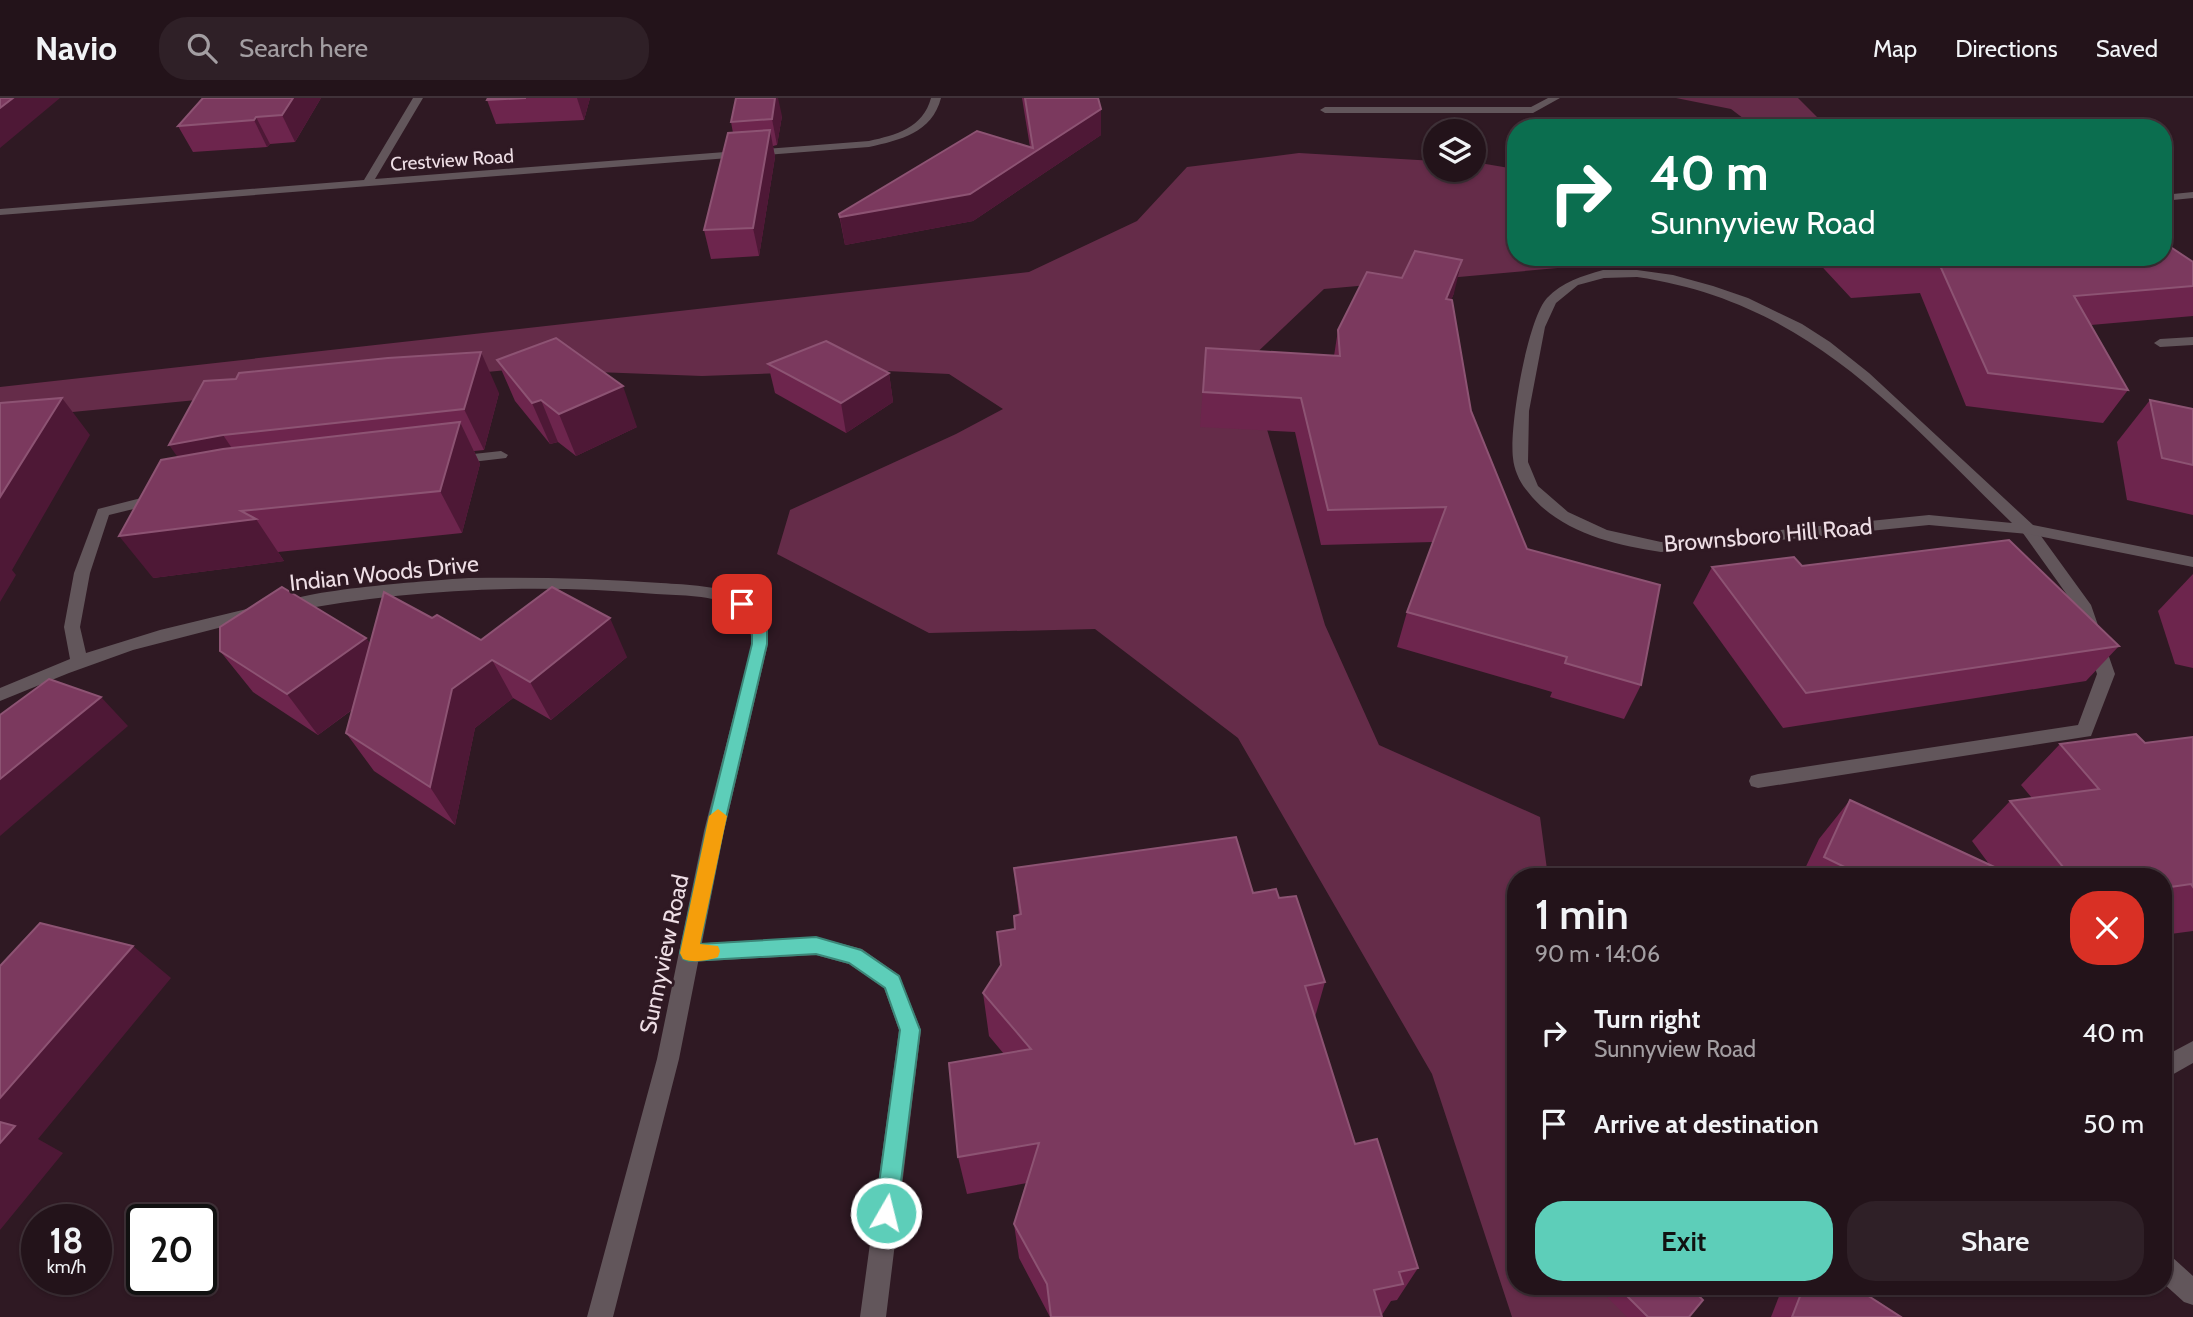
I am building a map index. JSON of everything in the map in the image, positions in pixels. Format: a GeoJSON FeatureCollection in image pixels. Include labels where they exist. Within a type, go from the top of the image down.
{"type":"FeatureCollection","features":[{"type":"Feature","properties":{"kind":"street"},"geometry":{"type":"LineString","coordinates":[[367,184],[418,98]]}},
{"type":"Feature","properties":{"kind":"street","name":"Crestview Road"},"geometry":{"type":"LineString","coordinates":[[0,212],[869,144],[905,134],[925,123],[934,112],[936,98]]}},
{"type":"Feature","properties":{"kind":"street"},"geometry":{"type":"LineString","coordinates":[[1325,110],[1533,110],[1555,98]]}},
{"type":"Feature","properties":{"kind":"street"},"geometry":{"type":"LineString","coordinates":[[2172,197],[2193,195]]}},
{"type":"Feature","properties":{"kind":"street","name":"Brownsboro Hill Road"},"geometry":{"type":"LineString","coordinates":[[2028,529],[1953,454],[1869,379],[1799,327],[1746,302],[1670,276],[1635,272],[1603,274],[1573,285],[1552,300],[1541,321],[1525,393],[1520,442],[1522,471],[1539,495],[1559,512],[1587,527],[1630,543],[1661,547],[1929,520],[2028,529],[2193,562]]}},
{"type":"Feature","properties":{"kind":"street"},"geometry":{"type":"LineString","coordinates":[[2160,343],[2193,341]]}},
{"type":"Feature","properties":{"kind":"street"},"geometry":{"type":"LineString","coordinates":[[433,462],[501,455]]}},
{"type":"Feature","properties":{"kind":"street"},"geometry":{"type":"LineString","coordinates":[[79,662],[72,627],[82,573],[103,512],[169,496]]}},
{"type":"Feature","properties":{"kind":"street"},"geometry":{"type":"LineString","coordinates":[[1758,781],[2085,731],[2106,674],[2082,605],[2028,529]]}},
{"type":"Feature","properties":{"kind":"street","name":"Indian Woods Drive"},"geometry":{"type":"LineString","coordinates":[[0,695],[79,662],[209,622],[322,598],[438,585],[572,582],[715,594],[742,604]]}},
{"type":"Feature","properties":{"kind":"street","name":"Sunnyview Road"},"geometry":{"type":"LineString","coordinates":[[600,1317],[667,1059],[714,831],[760,644],[760,629],[742,604]]}},
{"type":"Feature","properties":{"kind":"street"},"geometry":{"type":"LineString","coordinates":[[689,953],[816,946],[855,956],[892,982],[910,1030],[873,1317]]}},
{"type":"Feature","properties":{"kind":"street"},"geometry":{"type":"LineString","coordinates":[[2172,1064],[2193,1051]]}},
{"type":"Feature","properties":{"kind":"street"},"geometry":{"type":"LineString","coordinates":[[2172,1274],[2193,1293]]}},
{"type":"Feature","properties":{"kind":"shaded area"},"geometry":{"type":"Polygon","coordinates":[[[1676,98],[1798,98],[1819,119],[1744,119],[1731,109],[1676,98]]]}},
{"type":"Feature","properties":{"kind":"shaded area"},"geometry":{"type":"Polygon","coordinates":[[[1299,153],[1423,160],[1423,182],[1486,182],[1486,164],[1507,168],[1507,266],[1581,266],[1324,289],[1247,362],[1325,625],[1379,745],[1540,817],[1547,868],[1507,868],[1507,1295],[1631,1295],[1636,1317],[1512,1317],[1432,1074],[1238,738],[1095,629],[929,633],[777,554],[790,510],[956,434],[1003,409],[949,374],[866,370],[702,376],[517,369],[0,419],[0,387],[1029,272],[1137,221],[1187,167],[1299,153]]]}},
{"type":"Feature","properties":{"kind":"building"},"geometry":{"type":"Polygon","coordinates":[[[0,98],[13,98],[0,108],[0,98]]]}},
{"type":"Feature","properties":{"kind":"building"},"geometry":{"type":"Polygon","coordinates":[[[203,98],[293,98],[282,115],[178,126],[203,98]]]}},
{"type":"Feature","properties":{"kind":"building"},"geometry":{"type":"Polygon","coordinates":[[[488,98],[526,98],[487,100],[488,98]]]}},
{"type":"Feature","properties":{"kind":"building"},"geometry":{"type":"Polygon","coordinates":[[[736,98],[775,98],[772,119],[731,122],[736,98]]]}},
{"type":"Feature","properties":{"kind":"building"},"geometry":{"type":"Polygon","coordinates":[[[1025,98],[1098,98],[1101,109],[970,194],[840,217],[839,214],[977,131],[1033,148],[1025,98]]]}},
{"type":"Feature","properties":{"kind":"building"},"geometry":{"type":"Polygon","coordinates":[[[770,130],[753,228],[704,230],[728,133],[770,130]]]}},
{"type":"Feature","properties":{"kind":"building"},"geometry":{"type":"Polygon","coordinates":[[[2172,248],[2193,262],[2193,286],[2074,296],[2128,390],[1988,373],[1940,266],[2172,266],[2172,248]]]}},
{"type":"Feature","properties":{"kind":"building"},"geometry":{"type":"Polygon","coordinates":[[[1415,251],[1462,260],[1446,299],[1452,300],[1471,411],[1527,549],[1660,585],[1641,685],[1565,663],[1567,657],[1407,612],[1446,507],[1328,510],[1301,398],[1203,392],[1206,348],[1340,356],[1338,330],[1367,272],[1402,278],[1415,251]]]}},
{"type":"Feature","properties":{"kind":"building"},"geometry":{"type":"Polygon","coordinates":[[[556,338],[623,386],[559,414],[541,400],[532,403],[497,360],[556,338]]]}},
{"type":"Feature","properties":{"kind":"building"},"geometry":{"type":"Polygon","coordinates":[[[826,341],[889,373],[841,403],[768,364],[826,341]]]}},
{"type":"Feature","properties":{"kind":"building"},"geometry":{"type":"Polygon","coordinates":[[[481,352],[464,409],[223,435],[169,445],[204,381],[236,379],[239,373],[481,352]]]}},
{"type":"Feature","properties":{"kind":"building"},"geometry":{"type":"Polygon","coordinates":[[[62,398],[0,497],[0,403],[62,398]]]}},
{"type":"Feature","properties":{"kind":"building"},"geometry":{"type":"Polygon","coordinates":[[[2150,400],[2193,409],[2193,465],[2162,458],[2150,400]]]}},
{"type":"Feature","properties":{"kind":"building"},"geometry":{"type":"Polygon","coordinates":[[[460,422],[440,491],[241,511],[256,519],[119,536],[161,460],[223,449],[460,422]]]}},
{"type":"Feature","properties":{"kind":"building"},"geometry":{"type":"Polygon","coordinates":[[[2009,540],[2119,646],[1806,693],[1712,567],[1794,557],[1802,566],[2009,540]]]}},
{"type":"Feature","properties":{"kind":"building"},"geometry":{"type":"Polygon","coordinates":[[[282,587],[366,638],[287,694],[220,651],[220,627],[282,587]]]}},
{"type":"Feature","properties":{"kind":"building"},"geometry":{"type":"Polygon","coordinates":[[[552,587],[610,618],[530,682],[492,660],[452,689],[430,787],[346,733],[384,592],[432,618],[437,615],[481,640],[552,587]]]}},
{"type":"Feature","properties":{"kind":"building"},"geometry":{"type":"Polygon","coordinates":[[[49,679],[101,697],[0,779],[0,715],[49,679]]]}},
{"type":"Feature","properties":{"kind":"building"},"geometry":{"type":"Polygon","coordinates":[[[2136,734],[2145,743],[2193,737],[2193,887],[2191,884],[2172,887],[2172,868],[2064,868],[2010,801],[2099,789],[2060,744],[2136,734]]]}},
{"type":"Feature","properties":{"kind":"building"},"geometry":{"type":"Polygon","coordinates":[[[1850,800],[1997,868],[1847,868],[1824,857],[1850,800]]]}},
{"type":"Feature","properties":{"kind":"building"},"geometry":{"type":"Polygon","coordinates":[[[1236,837],[1253,893],[1276,889],[1279,898],[1296,896],[1325,982],[1305,986],[1355,1144],[1377,1139],[1418,1268],[1399,1272],[1403,1284],[1374,1290],[1382,1317],[1051,1317],[1047,1284],[1014,1224],[1039,1143],[958,1157],[949,1063],[1031,1049],[983,993],[1001,965],[997,932],[1015,929],[1014,916],[1021,914],[1014,868],[1236,837]]]}},
{"type":"Feature","properties":{"kind":"building"},"geometry":{"type":"Polygon","coordinates":[[[40,923],[133,946],[0,1098],[0,966],[40,923]]]}},
{"type":"Feature","properties":{"kind":"building"},"geometry":{"type":"Polygon","coordinates":[[[0,1122],[15,1126],[0,1143],[0,1122]]]}},
{"type":"Feature","properties":{"kind":"building"},"geometry":{"type":"Polygon","coordinates":[[[1626,1295],[1698,1295],[1703,1300],[1689,1317],[1648,1317],[1626,1295]]]}},
{"type":"Feature","properties":{"kind":"building"},"geometry":{"type":"Polygon","coordinates":[[[1801,1295],[1867,1295],[1901,1317],[1792,1317],[1801,1295]]]}},
{"type":"Feature","properties":{"kind":"slow traffic"},"geometry":{"type":"LineString","coordinates":[[711,951],[689,953],[718,816]]}},
{"type":"Feature","properties":{"kind":"route"},"geometry":{"type":"LineString","coordinates":[[742,604],[760,629],[760,644],[714,831],[689,953],[816,946],[855,956],[892,982],[910,1030],[886,1213]]}}]}
